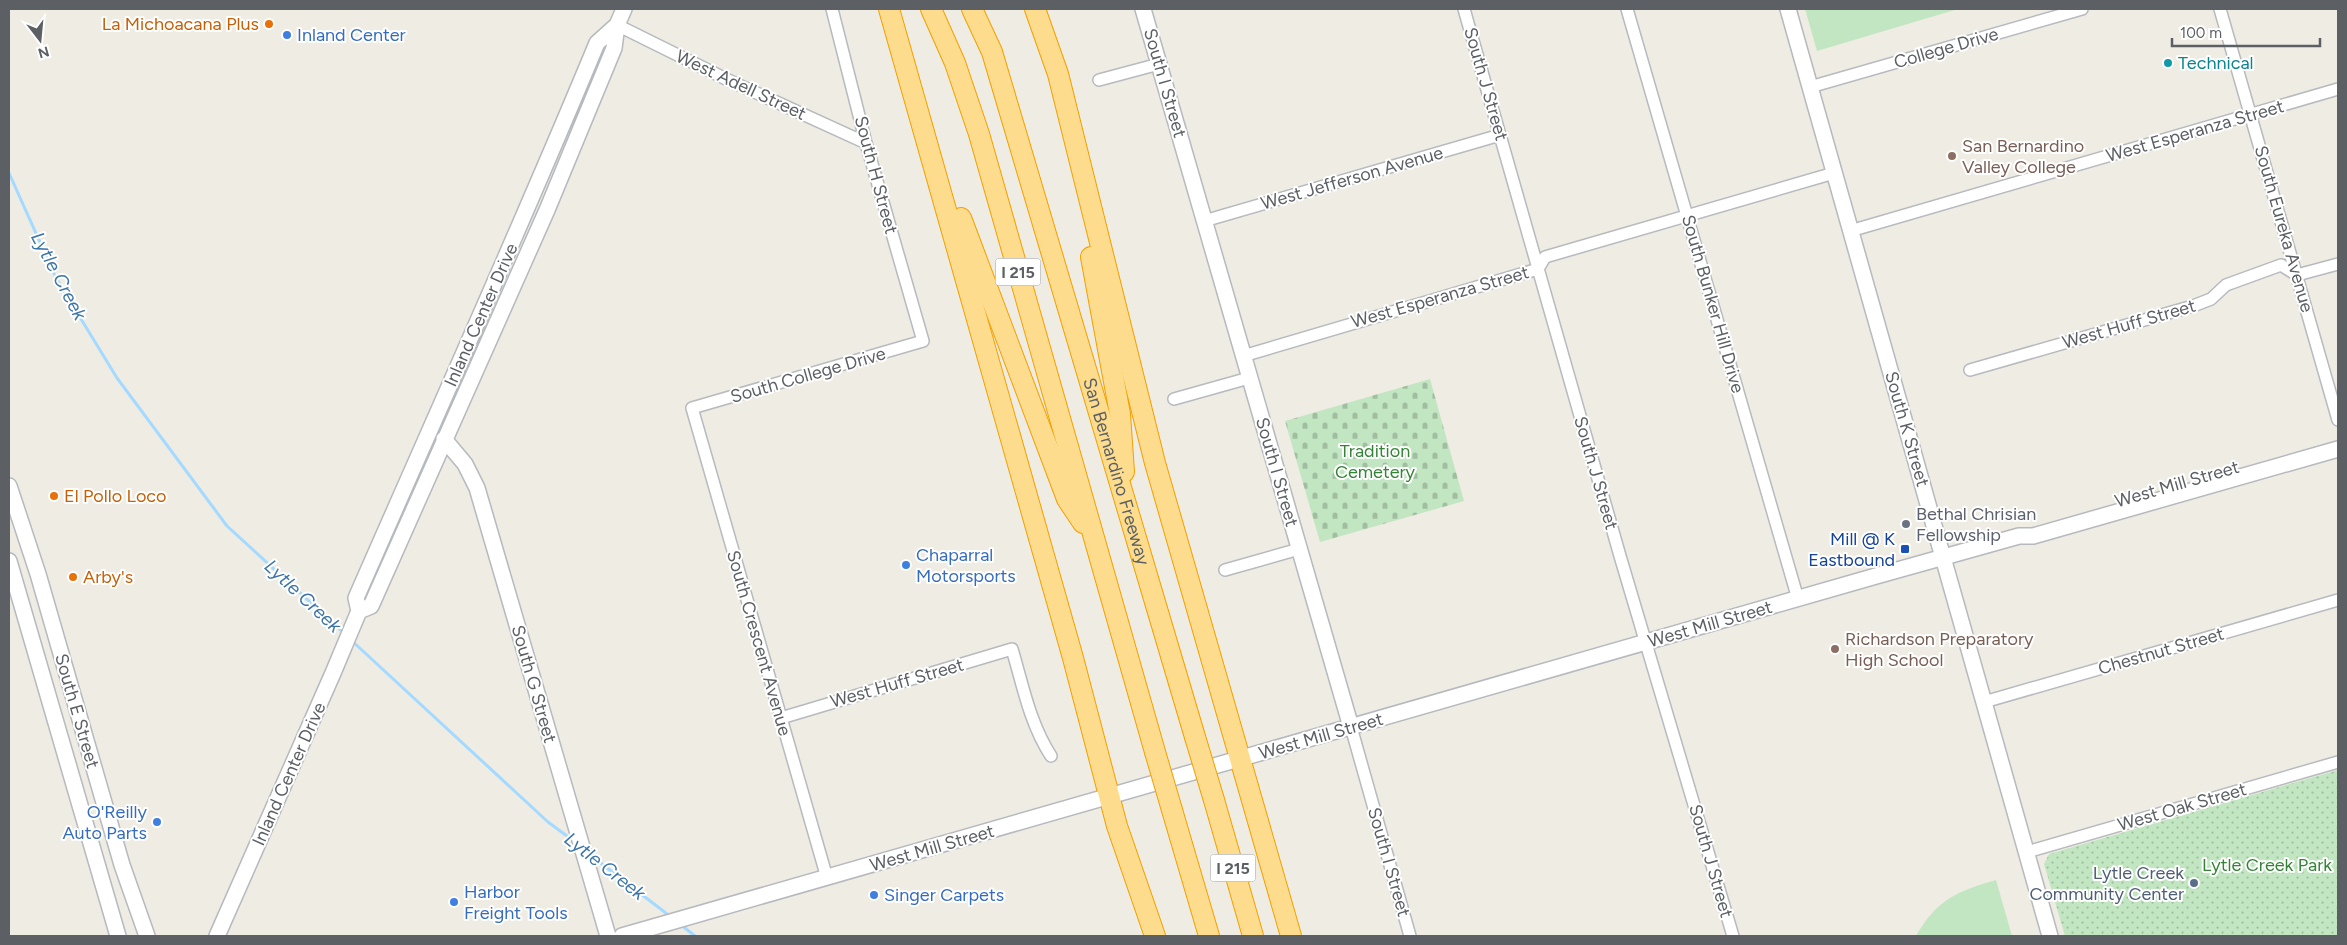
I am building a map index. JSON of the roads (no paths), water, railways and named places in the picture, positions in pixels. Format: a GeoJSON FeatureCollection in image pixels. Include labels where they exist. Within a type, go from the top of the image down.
{"type":"FeatureCollection","features":[{"type":"Feature","properties":{"kind":"highway","name":"I 215"},"geometry":{"type":"LineString","coordinates":[[931,9],[954,63],[979,134],[1093,539],[1209,936]]}},
{"type":"Feature","properties":{"kind":"highway","name":"San Bernardino Freeway"},"geometry":{"type":"LineString","coordinates":[[972,9],[992,52],[1214,800],[1252,936]]}},
{"type":"Feature","properties":{"kind":"highway"},"geometry":{"type":"LineString","coordinates":[[1026,9],[1041,52],[1065,137],[1092,264],[1120,414],[1126,507]]}},
{"type":"Feature","properties":{"kind":"highway"},"geometry":{"type":"LineString","coordinates":[[1035,9],[1058,74],[1154,463],[1291,936]]}},
{"type":"Feature","properties":{"kind":"highway"},"geometry":{"type":"LineString","coordinates":[[890,13],[904,39],[958,210],[1066,499],[1093,539]]}},
{"type":"Feature","properties":{"kind":"highway"},"geometry":{"type":"LineString","coordinates":[[890,13],[1111,797],[1117,826],[1155,936]]}},
{"type":"Feature","properties":{"kind":"main road","name":"Inland Center Drive"},"geometry":{"type":"LineString","coordinates":[[358,611],[371,606],[554,193],[614,48],[617,25],[624,9]]}},
{"type":"Feature","properties":{"kind":"main road","name":"South I Street"},"geometry":{"type":"LineString","coordinates":[[1144,9],[1351,727]]}},
{"type":"Feature","properties":{"kind":"main road","name":"South K Street"},"geometry":{"type":"LineString","coordinates":[[1788,9],[2050,936]]}},
{"type":"Feature","properties":{"kind":"main road","name":"Inland Center Drive"},"geometry":{"type":"LineString","coordinates":[[218,936],[333,673],[358,611],[356,598],[425,437],[531,202],[597,43],[617,25]]}},
{"type":"Feature","properties":{"kind":"main road","name":"West Mill Street"},"geometry":{"type":"LineString","coordinates":[[2019,536],[2030,526],[2338,438]]}},
{"type":"Feature","properties":{"kind":"main road","name":"South G Street"},"geometry":{"type":"LineString","coordinates":[[444,439],[465,464],[477,488],[608,936]]}},
{"type":"Feature","properties":{"kind":"main road","name":"West Mill Street"},"geometry":{"type":"LineString","coordinates":[[622,936],[2019,536],[2033,536],[2338,449]]}},
{"type":"Feature","properties":{"kind":"main road","name":"South E Street"},"geometry":{"type":"LineString","coordinates":[[9,486],[38,574],[122,865],[147,936]]}},
{"type":"Feature","properties":{"kind":"main road","name":"South E Street"},"geometry":{"type":"LineString","coordinates":[[9,561],[118,936]]}},
{"type":"Feature","properties":{"kind":"street","name":"South H Street"},"geometry":{"type":"LineString","coordinates":[[832,9],[866,143],[923,341]]}},
{"type":"Feature","properties":{"kind":"street","name":"South J Street"},"geometry":{"type":"LineString","coordinates":[[1464,9],[1620,556],[1733,936]]}},
{"type":"Feature","properties":{"kind":"street","name":"South Bunker Hill Drive"},"geometry":{"type":"LineString","coordinates":[[1627,9],[1798,599]]}},
{"type":"Feature","properties":{"kind":"street","name":"College Drive"},"geometry":{"type":"LineString","coordinates":[[1810,87],[2082,9]]}},
{"type":"Feature","properties":{"kind":"street","name":"South Eureka Avenue"},"geometry":{"type":"LineString","coordinates":[[2220,9],[2338,420]]}},
{"type":"Feature","properties":{"kind":"street","name":"West Adell Street"},"geometry":{"type":"LineString","coordinates":[[617,25],[726,79],[866,143]]}},
{"type":"Feature","properties":{"kind":"street"},"geometry":{"type":"LineString","coordinates":[[1099,80],[1159,64]]}},
{"type":"Feature","properties":{"kind":"street","name":"West Esperanza Street"},"geometry":{"type":"LineString","coordinates":[[1850,231],[2338,89]]}},
{"type":"Feature","properties":{"kind":"street","name":"West Jefferson Avenue"},"geometry":{"type":"LineString","coordinates":[[1204,221],[1500,135]]}},
{"type":"Feature","properties":{"kind":"street","name":"West Esperanza Street"},"geometry":{"type":"LineString","coordinates":[[1243,356],[1538,269],[1545,257],[1834,173]]}},
{"type":"Feature","properties":{"kind":"street"},"geometry":{"type":"LineString","coordinates":[[2297,275],[2338,264]]}},
{"type":"Feature","properties":{"kind":"street","name":"West Huff Street"},"geometry":{"type":"LineString","coordinates":[[1970,370],[2193,306],[2211,298],[2226,285],[2281,265],[2297,275]]}},
{"type":"Feature","properties":{"kind":"street","name":"South College Drive"},"geometry":{"type":"LineString","coordinates":[[692,408],[923,341]]}},
{"type":"Feature","properties":{"kind":"street"},"geometry":{"type":"LineString","coordinates":[[1174,399],[1249,378]]}},
{"type":"Feature","properties":{"kind":"street","name":"South Crescent Avenue"},"geometry":{"type":"LineString","coordinates":[[692,408],[827,878]]}},
{"type":"Feature","properties":{"kind":"street"},"geometry":{"type":"LineString","coordinates":[[1225,570],[1299,549]]}},
{"type":"Feature","properties":{"kind":"street","name":"Chestnut Street"},"geometry":{"type":"LineString","coordinates":[[1984,702],[2338,600]]}},
{"type":"Feature","properties":{"kind":"street","name":"West Huff Street"},"geometry":{"type":"LineString","coordinates":[[781,718],[1012,649],[1032,720],[1040,740],[1052,756]]}},
{"type":"Feature","properties":{"kind":"street","name":"South I Street"},"geometry":{"type":"LineString","coordinates":[[1351,727],[1410,936]]}},
{"type":"Feature","properties":{"kind":"street","name":"West Oak Street"},"geometry":{"type":"LineString","coordinates":[[2027,852],[2338,762]]}},
{"type":"Feature","properties":{"kind":"waterway","name":"Lytle Creek"},"geometry":{"type":"LineString","coordinates":[[9,173],[56,278],[117,378],[227,526],[345,634]]}},
{"type":"Feature","properties":{"kind":"waterway","name":"Lytle Creek"},"geometry":{"type":"LineString","coordinates":[[351,640],[548,822],[575,842]]}},
{"type":"Feature","properties":{"kind":"waterway","name":"Lytle Creek"},"geometry":{"type":"LineString","coordinates":[[589,854],[671,917]]}},
{"type":"Feature","properties":{"kind":"waterway","name":"Lytle Creek"},"geometry":{"type":"LineString","coordinates":[[680,924],[695,936]]}},
{"type":"Feature","properties":{"kind":"place","name":"La Michoacana Plus"},"geometry":{"type":"Point","coordinates":[269,24]}},
{"type":"Feature","properties":{"kind":"place","name":"Inland Center"},"geometry":{"type":"Point","coordinates":[287,35]}},
{"type":"Feature","properties":{"kind":"place","name":"Technical"},"geometry":{"type":"Point","coordinates":[2168,63]}},
{"type":"Feature","properties":{"kind":"place","name":"San Bernardino Valley College"},"geometry":{"type":"Point","coordinates":[1952,156]}},
{"type":"Feature","properties":{"kind":"place","name":"El Pollo Loco"},"geometry":{"type":"Point","coordinates":[54,496]}},
{"type":"Feature","properties":{"kind":"place","name":"Bethal Chrisian Fellowship"},"geometry":{"type":"Point","coordinates":[1906,524]}},
{"type":"Feature","properties":{"kind":"place","name":"Mill @ K Eastbound"},"geometry":{"type":"Point","coordinates":[1905,549]}},
{"type":"Feature","properties":{"kind":"place","name":"Chaparral Motorsports"},"geometry":{"type":"Point","coordinates":[906,565]}},
{"type":"Feature","properties":{"kind":"place","name":"Arby's"},"geometry":{"type":"Point","coordinates":[73,577]}},
{"type":"Feature","properties":{"kind":"place","name":"Richardson Preparatory High School"},"geometry":{"type":"Point","coordinates":[1835,649]}},
{"type":"Feature","properties":{"kind":"place","name":"O'Reilly Auto Parts"},"geometry":{"type":"Point","coordinates":[157,822]}},
{"type":"Feature","properties":{"kind":"place","name":"Lytle Creek Community Center"},"geometry":{"type":"Point","coordinates":[2194,883]}},
{"type":"Feature","properties":{"kind":"place","name":"Singer Carpets"},"geometry":{"type":"Point","coordinates":[874,895]}},
{"type":"Feature","properties":{"kind":"place","name":"Harbor Freight Tools"},"geometry":{"type":"Point","coordinates":[454,902]}},
{"type":"Feature","properties":{"kind":"park label","name":"Tradition Cemetery"},"geometry":{"type":"Point","coordinates":[1375,461]}},
{"type":"Feature","properties":{"kind":"park label","name":"Lytle Creek Park"},"geometry":{"type":"Point","coordinates":[2267,865]}}]}
